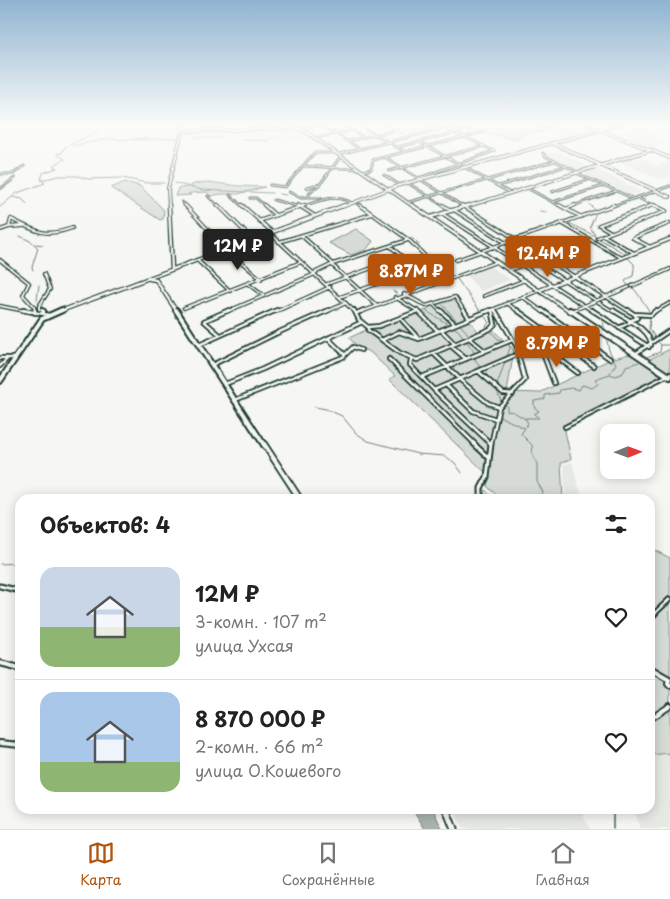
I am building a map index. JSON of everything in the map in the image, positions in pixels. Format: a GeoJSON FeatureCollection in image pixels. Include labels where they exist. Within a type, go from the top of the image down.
{"type":"FeatureCollection","features":[{"type":"Feature","properties":{"kind":"street"},"geometry":{"type":"LineString","coordinates":[[172,269],[168,188],[174,163]]}},
{"type":"Feature","properties":{"kind":"street"},"geometry":{"type":"LineString","coordinates":[[270,185],[285,187],[307,163]]}},
{"type":"Feature","properties":{"kind":"street"},"geometry":{"type":"LineString","coordinates":[[309,198],[309,194],[321,183],[335,163]]}},
{"type":"Feature","properties":{"kind":"street"},"geometry":{"type":"LineString","coordinates":[[351,163],[388,190],[409,202],[634,354],[669,375]]}},
{"type":"Feature","properties":{"kind":"street"},"geometry":{"type":"LineString","coordinates":[[304,166],[370,170],[372,163]]}},
{"type":"Feature","properties":{"kind":"street"},"geometry":{"type":"LineString","coordinates":[[394,163],[634,314],[637,318],[620,328]]}},
{"type":"Feature","properties":{"kind":"street"},"geometry":{"type":"LineString","coordinates":[[389,171],[421,163]]}},
{"type":"Feature","properties":{"kind":"street"},"geometry":{"type":"LineString","coordinates":[[0,381],[42,319],[49,315],[462,163]]}},
{"type":"Feature","properties":{"kind":"street"},"geometry":{"type":"LineString","coordinates":[[420,179],[482,163]]}},
{"type":"Feature","properties":{"kind":"street"},"geometry":{"type":"LineString","coordinates":[[409,202],[548,163]]}},
{"type":"Feature","properties":{"kind":"street"},"geometry":{"type":"LineString","coordinates":[[558,163],[604,186],[666,211],[596,238]]}},
{"type":"Feature","properties":{"kind":"street"},"geometry":{"type":"LineString","coordinates":[[596,163],[670,197]]}},
{"type":"Feature","properties":{"kind":"street"},"geometry":{"type":"LineString","coordinates":[[431,217],[609,163]]}},
{"type":"Feature","properties":{"kind":"street"},"geometry":{"type":"LineString","coordinates":[[458,164],[510,193]]}},
{"type":"Feature","properties":{"kind":"street"},"geometry":{"type":"LineString","coordinates":[[0,174],[13,174],[24,166]]}},
{"type":"Feature","properties":{"kind":"street"},"geometry":{"type":"LineString","coordinates":[[498,186],[566,166]]}},
{"type":"Feature","properties":{"kind":"street"},"geometry":{"type":"LineString","coordinates":[[384,175],[400,185]]}},
{"type":"Feature","properties":{"kind":"street"},"geometry":{"type":"LineString","coordinates":[[0,189],[15,178]]}},
{"type":"Feature","properties":{"kind":"street"},"geometry":{"type":"LineString","coordinates":[[552,192],[590,179]]}},
{"type":"Feature","properties":{"kind":"street"},"geometry":{"type":"LineString","coordinates":[[313,190],[307,187],[321,183]]}},
{"type":"Feature","properties":{"kind":"street"},"geometry":{"type":"LineString","coordinates":[[408,183],[507,242],[598,300],[648,336],[651,340],[650,346]]}},
{"type":"Feature","properties":{"kind":"street"},"geometry":{"type":"LineString","coordinates":[[553,202],[604,186]]}},
{"type":"Feature","properties":{"kind":"street"},"geometry":{"type":"LineString","coordinates":[[456,260],[670,186]]}},
{"type":"Feature","properties":{"kind":"street"},"geometry":{"type":"LineString","coordinates":[[527,188],[581,217]]}},
{"type":"Feature","properties":{"kind":"street"},"geometry":{"type":"LineString","coordinates":[[586,201],[616,191]]}},
{"type":"Feature","properties":{"kind":"street"},"geometry":{"type":"LineString","coordinates":[[289,192],[301,198],[345,199],[354,203],[408,240],[424,255]]}},
{"type":"Feature","properties":{"kind":"street"},"geometry":{"type":"LineString","coordinates":[[230,194],[271,232],[279,242],[329,286],[356,313],[368,327],[368,330],[411,359],[417,360],[490,329],[494,324],[493,309]]}},
{"type":"Feature","properties":{"kind":"street"},"geometry":{"type":"LineString","coordinates":[[208,196],[247,234],[255,239]]}},
{"type":"Feature","properties":{"kind":"street"},"geometry":{"type":"LineString","coordinates":[[250,198],[256,198],[276,215]]}},
{"type":"Feature","properties":{"kind":"street"},"geometry":{"type":"LineString","coordinates":[[258,221],[325,198]]}},
{"type":"Feature","properties":{"kind":"street"},"geometry":{"type":"LineString","coordinates":[[274,200],[300,207],[316,216]]}},
{"type":"Feature","properties":{"kind":"street"},"geometry":{"type":"LineString","coordinates":[[182,202],[214,236],[232,247]]}},
{"type":"Feature","properties":{"kind":"street"},"geometry":{"type":"LineString","coordinates":[[566,208],[583,202]]}},
{"type":"Feature","properties":{"kind":"street"},"geometry":{"type":"LineString","coordinates":[[611,232],[599,225],[654,205]]}},
{"type":"Feature","properties":{"kind":"street"},"geometry":{"type":"LineString","coordinates":[[279,242],[372,214]]}},
{"type":"Feature","properties":{"kind":"street"},"geometry":{"type":"LineString","coordinates":[[443,214],[650,346]]}},
{"type":"Feature","properties":{"kind":"street"},"geometry":{"type":"LineString","coordinates":[[9,227],[11,219],[43,234],[52,235],[72,228]]}},
{"type":"Feature","properties":{"kind":"street"},"geometry":{"type":"LineString","coordinates":[[650,247],[633,238],[670,223]]}},
{"type":"Feature","properties":{"kind":"street"},"geometry":{"type":"LineString","coordinates":[[562,224],[622,258]]}},
{"type":"Feature","properties":{"kind":"street"},"geometry":{"type":"LineString","coordinates":[[0,230],[24,226]]}},
{"type":"Feature","properties":{"kind":"street"},"geometry":{"type":"LineString","coordinates":[[603,235],[635,253]]}},
{"type":"Feature","properties":{"kind":"street"},"geometry":{"type":"LineString","coordinates":[[302,236],[376,305]]}},
{"type":"Feature","properties":{"kind":"street"},"geometry":{"type":"LineString","coordinates":[[221,335],[204,321],[264,296],[332,264],[408,240]]}},
{"type":"Feature","properties":{"kind":"street"},"geometry":{"type":"LineString","coordinates":[[510,270],[590,240]]}},
{"type":"Feature","properties":{"kind":"street"},"geometry":{"type":"LineString","coordinates":[[382,340],[400,332],[416,340],[419,339],[575,276],[669,241]]}},
{"type":"Feature","properties":{"kind":"street"},"geometry":{"type":"LineString","coordinates":[[390,246],[433,284]]}},
{"type":"Feature","properties":{"kind":"street"},"geometry":{"type":"LineString","coordinates":[[226,249],[262,279]]}},
{"type":"Feature","properties":{"kind":"street"},"geometry":{"type":"LineString","coordinates":[[199,345],[346,278],[403,257]]}},
{"type":"Feature","properties":{"kind":"street"},"geometry":{"type":"LineString","coordinates":[[0,260],[29,283],[23,295],[34,308],[35,313]]}},
{"type":"Feature","properties":{"kind":"street"},"geometry":{"type":"LineString","coordinates":[[196,260],[230,291]]}},
{"type":"Feature","properties":{"kind":"street"},"geometry":{"type":"LineString","coordinates":[[356,313],[395,297],[497,261]]}},
{"type":"Feature","properties":{"kind":"street"},"geometry":{"type":"LineString","coordinates":[[184,308],[262,279],[301,262]]}},
{"type":"Feature","properties":{"kind":"street"},"geometry":{"type":"LineString","coordinates":[[173,265],[181,266]]}},
{"type":"Feature","properties":{"kind":"street"},"geometry":{"type":"LineString","coordinates":[[570,311],[670,269]]}},
{"type":"Feature","properties":{"kind":"street"},"geometry":{"type":"LineString","coordinates":[[340,297],[417,270]]}},
{"type":"Feature","properties":{"kind":"street"},"geometry":{"type":"LineString","coordinates":[[43,314],[44,311],[39,309],[39,306],[50,289],[44,274]]}},
{"type":"Feature","properties":{"kind":"street"},"geometry":{"type":"LineString","coordinates":[[156,280],[157,275]]}},
{"type":"Feature","properties":{"kind":"street"},"geometry":{"type":"LineString","coordinates":[[148,278],[156,280],[297,494]]}},
{"type":"Feature","properties":{"kind":"street"},"geometry":{"type":"LineString","coordinates":[[484,296],[525,280]]}},
{"type":"Feature","properties":{"kind":"street"},"geometry":{"type":"LineString","coordinates":[[248,284],[264,296]]}},
{"type":"Feature","properties":{"kind":"street"},"geometry":{"type":"LineString","coordinates":[[404,294],[426,306],[455,297],[469,318]]}},
{"type":"Feature","properties":{"kind":"street"},"geometry":{"type":"LineString","coordinates":[[395,297],[418,311],[466,359]]}},
{"type":"Feature","properties":{"kind":"street"},"geometry":{"type":"LineString","coordinates":[[523,297],[610,358]]}},
{"type":"Feature","properties":{"kind":"street"},"geometry":{"type":"LineString","coordinates":[[212,365],[277,333],[346,303]]}},
{"type":"Feature","properties":{"kind":"street"},"geometry":{"type":"LineString","coordinates":[[507,303],[594,366]]}},
{"type":"Feature","properties":{"kind":"street"},"geometry":{"type":"LineString","coordinates":[[634,314],[651,315],[656,309],[670,303]]}},
{"type":"Feature","properties":{"kind":"street"},"geometry":{"type":"LineString","coordinates":[[433,304],[455,324]]}},
{"type":"Feature","properties":{"kind":"street"},"geometry":{"type":"LineString","coordinates":[[0,306],[49,315]]}},
{"type":"Feature","properties":{"kind":"street"},"geometry":{"type":"LineString","coordinates":[[481,494],[481,488],[487,476],[488,457],[499,407],[525,380],[519,353],[493,309]]}},
{"type":"Feature","properties":{"kind":"street"},"geometry":{"type":"LineString","coordinates":[[368,327],[378,326],[418,311]]}},
{"type":"Feature","properties":{"kind":"street"},"geometry":{"type":"LineString","coordinates":[[400,318],[419,339]]}},
{"type":"Feature","properties":{"kind":"street"},"geometry":{"type":"LineString","coordinates":[[225,384],[263,369],[362,322]]}},
{"type":"Feature","properties":{"kind":"street"},"geometry":{"type":"LineString","coordinates":[[529,329],[542,351],[554,382]]}},
{"type":"Feature","properties":{"kind":"street"},"geometry":{"type":"LineString","coordinates":[[634,354],[650,346],[657,336],[670,330]]}},
{"type":"Feature","properties":{"kind":"street"},"geometry":{"type":"LineString","coordinates":[[434,390],[519,353],[569,348],[602,332]]}},
{"type":"Feature","properties":{"kind":"street"},"geometry":{"type":"LineString","coordinates":[[328,338],[345,356]]}},
{"type":"Feature","properties":{"kind":"street"},"geometry":{"type":"LineString","coordinates":[[469,338],[485,351]]}},
{"type":"Feature","properties":{"kind":"street"},"geometry":{"type":"LineString","coordinates":[[422,377],[512,340]]}},
{"type":"Feature","properties":{"kind":"street"},"geometry":{"type":"LineString","coordinates":[[235,400],[345,356],[353,347],[361,350]]}},
{"type":"Feature","properties":{"kind":"street"},"geometry":{"type":"LineString","coordinates":[[549,351],[578,373]]}},
{"type":"Feature","properties":{"kind":"street"},"geometry":{"type":"LineString","coordinates":[[433,353],[459,379],[488,403],[499,407]]}},
{"type":"Feature","properties":{"kind":"street"},"geometry":{"type":"LineString","coordinates":[[0,358],[16,358]]}},
{"type":"Feature","properties":{"kind":"street"},"geometry":{"type":"LineString","coordinates":[[0,366],[7,359]]}},
{"type":"Feature","properties":{"kind":"street"},"geometry":{"type":"LineString","coordinates":[[389,359],[488,457]]}},
{"type":"Feature","properties":{"kind":"street"},"geometry":{"type":"LineString","coordinates":[[411,359],[410,365],[491,444]]}},
{"type":"Feature","properties":{"kind":"street"},"geometry":{"type":"LineString","coordinates":[[478,370],[502,393],[513,394]]}},
{"type":"Feature","properties":{"kind":"street"},"geometry":{"type":"LineString","coordinates":[[565,427],[669,375]]}},
{"type":"Feature","properties":{"kind":"street"},"geometry":{"type":"LineString","coordinates":[[446,385],[473,411],[496,419]]}},
{"type":"Feature","properties":{"kind":"street"},"geometry":{"type":"LineString","coordinates":[[0,586],[15,590]]}},
{"type":"Feature","properties":{"kind":"street"},"geometry":{"type":"LineString","coordinates":[[655,613],[670,599]]}},
{"type":"Feature","properties":{"kind":"street"},"geometry":{"type":"LineString","coordinates":[[0,663],[15,667]]}},
{"type":"Feature","properties":{"kind":"street"},"geometry":{"type":"LineString","coordinates":[[655,671],[669,679],[670,685]]}},
{"type":"Feature","properties":{"kind":"street"},"geometry":{"type":"LineString","coordinates":[[655,716],[670,706]]}},
{"type":"Feature","properties":{"kind":"street"},"geometry":{"type":"LineString","coordinates":[[0,743],[15,744]]}},
{"type":"Feature","properties":{"kind":"street"},"geometry":{"type":"LineString","coordinates":[[448,814],[454,829]]}},
{"type":"Feature","properties":{"kind":"shaded area"},"geometry":{"type":"Polygon","coordinates":[[[559,163],[581,163],[590,167],[577,171],[559,163]]]}},
{"type":"Feature","properties":{"kind":"shaded area"},"geometry":{"type":"Polygon","coordinates":[[[621,163],[652,163],[657,165],[670,163],[670,176],[660,179],[621,163]]]}},
{"type":"Feature","properties":{"kind":"shaded area"},"geometry":{"type":"Polygon","coordinates":[[[594,169],[642,192],[627,197],[579,174],[594,169]]]}},
{"type":"Feature","properties":{"kind":"shaded area"},"geometry":{"type":"Polygon","coordinates":[[[125,182],[140,186],[164,210],[163,219],[160,220],[111,188],[125,182]]]}},
{"type":"Feature","properties":{"kind":"shaded area"},"geometry":{"type":"Polygon","coordinates":[[[207,182],[265,187],[238,194],[210,196],[207,192],[175,196],[178,188],[207,182]]]}},
{"type":"Feature","properties":{"kind":"shaded area"},"geometry":{"type":"Polygon","coordinates":[[[356,229],[373,241],[366,250],[351,255],[329,243],[356,229]]]}},
{"type":"Feature","properties":{"kind":"shaded area"},"geometry":{"type":"Polygon","coordinates":[[[490,266],[510,280],[481,291],[466,275],[490,266]]]}},
{"type":"Feature","properties":{"kind":"shaded area"},"geometry":{"type":"Polygon","coordinates":[[[455,298],[460,309],[481,335],[493,330],[514,350],[507,392],[539,393],[611,359],[629,354],[643,362],[630,353],[663,375],[646,364],[661,376],[564,426],[571,459],[561,463],[563,494],[495,494],[487,486],[489,476],[389,379],[395,376],[370,352],[359,348],[349,338],[368,329],[378,328],[429,309],[428,307],[455,298]]]}},
{"type":"Feature","properties":{"kind":"shaded area"},"geometry":{"type":"Polygon","coordinates":[[[670,349],[670,371],[667,373],[648,360],[670,349]]]}},
{"type":"Feature","properties":{"kind":"shaded area"},"geometry":{"type":"Polygon","coordinates":[[[572,462],[581,494],[565,494],[564,465],[572,462]]]}},
{"type":"Feature","properties":{"kind":"shaded area"},"geometry":{"type":"Polygon","coordinates":[[[655,550],[670,558],[670,753],[655,754],[655,550]]]}},
{"type":"Feature","properties":{"kind":"shaded area"},"geometry":{"type":"Polygon","coordinates":[[[670,753],[670,829],[640,829],[636,814],[655,814],[655,754],[670,753]]]}},
{"type":"Feature","properties":{"kind":"shaded area"},"geometry":{"type":"Polygon","coordinates":[[[416,814],[435,814],[442,829],[425,829],[416,814]]]}},
{"type":"Feature","properties":{"kind":"shaded area"},"geometry":{"type":"Polygon","coordinates":[[[456,814],[582,814],[590,829],[463,829],[456,814]]]}},
{"type":"Feature","properties":{"kind":"waterway"},"geometry":{"type":"LineString","coordinates":[[0,207],[17,193],[45,183],[41,180],[43,173],[57,168],[53,166],[59,163]]}},
{"type":"Feature","properties":{"kind":"waterway"},"geometry":{"type":"LineString","coordinates":[[42,180],[58,176],[78,176],[88,179],[123,178],[147,183],[164,183]]}},
{"type":"Feature","properties":{"kind":"waterway"},"geometry":{"type":"LineString","coordinates":[[175,183],[202,190],[272,193]]}},
{"type":"Feature","properties":{"kind":"waterway"},"geometry":{"type":"LineString","coordinates":[[279,194],[286,195]]}},
{"type":"Feature","properties":{"kind":"waterway"},"geometry":{"type":"LineString","coordinates":[[295,195],[306,196]]}},
{"type":"Feature","properties":{"kind":"waterway"},"geometry":{"type":"LineString","coordinates":[[13,197],[22,199],[27,204]]}},
{"type":"Feature","properties":{"kind":"waterway"},"geometry":{"type":"LineString","coordinates":[[589,204],[595,210]]}},
{"type":"Feature","properties":{"kind":"waterway"},"geometry":{"type":"LineString","coordinates":[[540,211],[546,212]]}},
{"type":"Feature","properties":{"kind":"waterway"},"geometry":{"type":"LineString","coordinates":[[595,215],[590,227],[596,236]]}},
{"type":"Feature","properties":{"kind":"waterway"},"geometry":{"type":"LineString","coordinates":[[569,223],[596,236]]}},
{"type":"Feature","properties":{"kind":"waterway"},"geometry":{"type":"LineString","coordinates":[[20,236],[32,242],[38,248],[32,267],[33,270]]}},
{"type":"Feature","properties":{"kind":"waterway"},"geometry":{"type":"LineString","coordinates":[[598,238],[627,255]]}},
{"type":"Feature","properties":{"kind":"waterway"},"geometry":{"type":"LineString","coordinates":[[416,241],[419,245]]}},
{"type":"Feature","properties":{"kind":"waterway"},"geometry":{"type":"LineString","coordinates":[[36,244],[43,245]]}},
{"type":"Feature","properties":{"kind":"waterway"},"geometry":{"type":"LineString","coordinates":[[429,255],[437,267],[443,269]]}},
{"type":"Feature","properties":{"kind":"waterway"},"geometry":{"type":"LineString","coordinates":[[628,258],[634,264],[634,268]]}},
{"type":"Feature","properties":{"kind":"waterway"},"geometry":{"type":"LineString","coordinates":[[634,269],[633,276],[625,281],[634,289],[650,313]]}},
{"type":"Feature","properties":{"kind":"waterway"},"geometry":{"type":"LineString","coordinates":[[457,279],[481,312]]}},
{"type":"Feature","properties":{"kind":"waterway"},"geometry":{"type":"LineString","coordinates":[[37,300],[39,285]]}},
{"type":"Feature","properties":{"kind":"waterway"},"geometry":{"type":"LineString","coordinates":[[393,291],[398,294]]}},
{"type":"Feature","properties":{"kind":"waterway"},"geometry":{"type":"LineString","coordinates":[[403,297],[410,300]]}},
{"type":"Feature","properties":{"kind":"waterway"},"geometry":{"type":"LineString","coordinates":[[443,305],[470,336]]}},
{"type":"Feature","properties":{"kind":"waterway"},"geometry":{"type":"LineString","coordinates":[[426,311],[458,330],[473,350],[476,362],[491,380]]}},
{"type":"Feature","properties":{"kind":"waterway"},"geometry":{"type":"LineString","coordinates":[[484,315],[489,323],[486,326],[498,339],[505,341]]}},
{"type":"Feature","properties":{"kind":"waterway"},"geometry":{"type":"LineString","coordinates":[[650,317],[649,329],[661,345]]}},
{"type":"Feature","properties":{"kind":"waterway"},"geometry":{"type":"LineString","coordinates":[[603,322],[605,331]]}},
{"type":"Feature","properties":{"kind":"waterway"},"geometry":{"type":"LineString","coordinates":[[606,337],[609,350],[616,364],[610,373]]}},
{"type":"Feature","properties":{"kind":"waterway"},"geometry":{"type":"LineString","coordinates":[[497,385],[510,348],[509,343]]}},
{"type":"Feature","properties":{"kind":"waterway"},"geometry":{"type":"LineString","coordinates":[[647,357],[660,352],[661,345]]}},
{"type":"Feature","properties":{"kind":"waterway"},"geometry":{"type":"LineString","coordinates":[[661,345],[670,345]]}},
{"type":"Feature","properties":{"kind":"waterway"},"geometry":{"type":"LineString","coordinates":[[542,494],[543,492],[537,482],[537,464],[533,456],[532,445],[521,434],[528,423],[525,418],[539,418],[534,414],[539,411],[534,407],[534,401],[545,399],[545,395],[559,393],[560,390],[571,388],[579,390],[582,385],[592,388],[598,384],[595,379],[610,374],[616,376],[623,373],[626,366],[639,362]]}},
{"type":"Feature","properties":{"kind":"waterway"},"geometry":{"type":"LineString","coordinates":[[496,388],[501,401]]}},
{"type":"Feature","properties":{"kind":"waterway"},"geometry":{"type":"LineString","coordinates":[[465,400],[475,409]]}},
{"type":"Feature","properties":{"kind":"waterway"},"geometry":{"type":"LineString","coordinates":[[504,404],[507,406],[507,411],[514,412],[525,419]]}},
{"type":"Feature","properties":{"kind":"waterway"},"geometry":{"type":"LineString","coordinates":[[315,407],[326,409],[342,416],[356,433],[368,441],[418,454],[445,456],[455,463],[462,473]]}},
{"type":"Feature","properties":{"kind":"waterway"},"geometry":{"type":"LineString","coordinates":[[499,416],[524,428]]}},
{"type":"Feature","properties":{"kind":"waterway"},"geometry":{"type":"LineString","coordinates":[[484,489],[488,494]]}},
{"type":"Feature","properties":{"kind":"waterway"},"geometry":{"type":"LineString","coordinates":[[0,564],[15,563]]}},
{"type":"Feature","properties":{"kind":"waterway"},"geometry":{"type":"LineString","coordinates":[[613,814],[613,829]]}}]}
